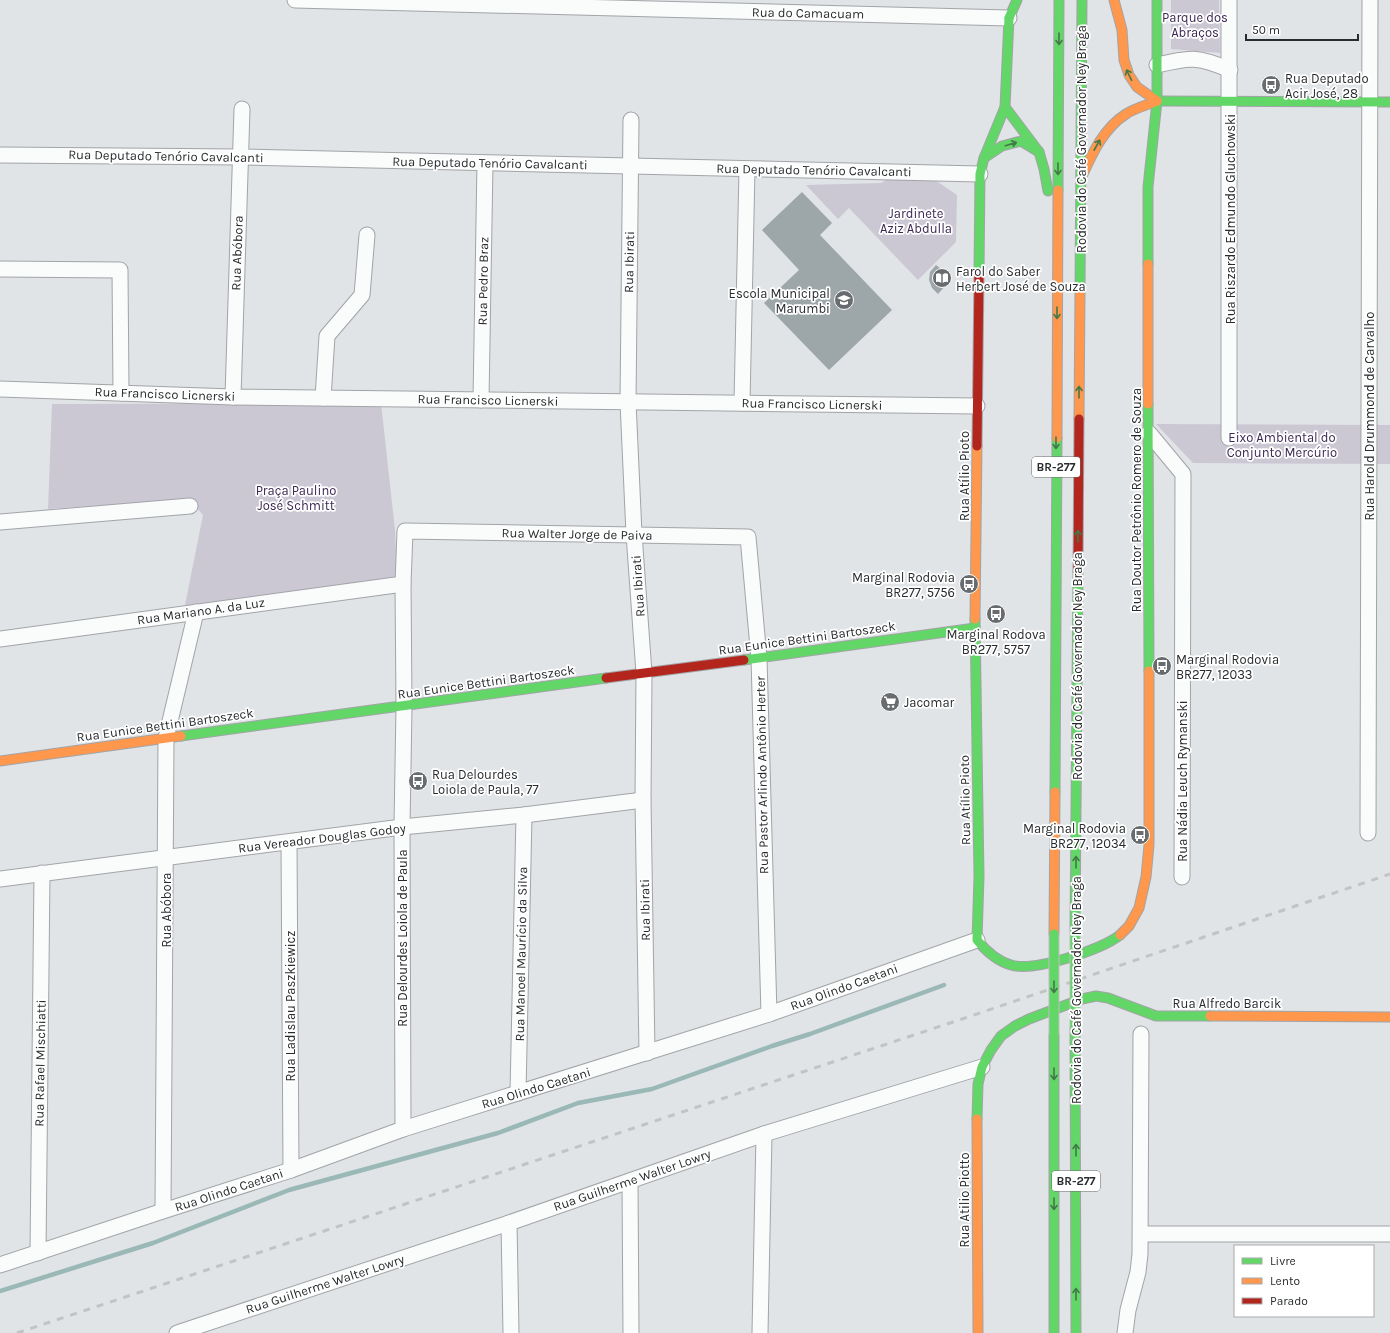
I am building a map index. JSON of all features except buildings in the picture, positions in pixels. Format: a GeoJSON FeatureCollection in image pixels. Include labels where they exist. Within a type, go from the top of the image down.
{"type":"FeatureCollection","features":[{"type":"Feature","properties":{"kind":"main road"},"geometry":{"type":"LineString","coordinates":[[1009,18],[1017,0]]}},
{"type":"Feature","properties":{"kind":"main road","name":"Rodovia do Café Governador Ney Braga"},"geometry":{"type":"LineString","coordinates":[[1054,1333],[1054,934],[1059,0]]}},
{"type":"Feature","properties":{"kind":"main road","name":"Rodovia do Café Governador Ney Braga"},"geometry":{"type":"LineString","coordinates":[[1076,1333],[1075,929],[1082,0]]}},
{"type":"Feature","properties":{"kind":"main road"},"geometry":{"type":"LineString","coordinates":[[1114,0],[1122,30],[1124,60],[1129,75],[1137,87],[1157,101]]}},
{"type":"Feature","properties":{"kind":"main road","name":"Rua Doutor Petrônio Romero de Souza"},"geometry":{"type":"LineString","coordinates":[[976,940],[992,956],[1001,961],[1014,966],[1027,967],[1040,965],[1105,945],[1128,927],[1138,912],[1145,884],[1149,845],[1148,187],[1152,131],[1157,101],[1157,0]]}},
{"type":"Feature","properties":{"kind":"main road","name":"Rua Atílio Pioto"},"geometry":{"type":"LineString","coordinates":[[976,940],[979,876],[975,628],[980,174],[984,158],[1005,107],[1009,18]]}},
{"type":"Feature","properties":{"kind":"main road"},"geometry":{"type":"LineString","coordinates":[[1080,180],[1102,135],[1126,114],[1157,101],[1390,102]]}},
{"type":"Feature","properties":{"kind":"main road"},"geometry":{"type":"LineString","coordinates":[[1005,107],[1039,152],[1044,169],[1057,247]]}},
{"type":"Feature","properties":{"kind":"main road"},"geometry":{"type":"LineString","coordinates":[[984,158],[1002,146],[1021,141],[1039,152]]}},
{"type":"Feature","properties":{"kind":"main road","name":"Rua Eunice Bettini Bartoszeck"},"geometry":{"type":"LineString","coordinates":[[0,761],[975,628]]}},
{"type":"Feature","properties":{"kind":"main road","name":"Rua Alfredo Barcik"},"geometry":{"type":"LineString","coordinates":[[982,1067],[991,1050],[1001,1036],[1015,1026],[1082,998],[1096,996],[1108,998],[1156,1016],[1390,1017]]}},
{"type":"Feature","properties":{"kind":"main road","name":"Rua Atilio Piotto"},"geometry":{"type":"LineString","coordinates":[[978,1333],[977,1101],[978,1084],[982,1067]]}},
{"type":"Feature","properties":{"kind":"street","name":"Rua do Camacuam"},"geometry":{"type":"LineString","coordinates":[[295,0],[517,3],[1009,18]]}},
{"type":"Feature","properties":{"kind":"street","name":"Rua Riszardo Edmundo Gluchowski"},"geometry":{"type":"LineString","coordinates":[[1229,438],[1230,0]]}},
{"type":"Feature","properties":{"kind":"street","name":"Rua Harold Drummond de Carvalho"},"geometry":{"type":"LineString","coordinates":[[1368,833],[1370,0]]}},
{"type":"Feature","properties":{"kind":"street"},"geometry":{"type":"LineString","coordinates":[[1158,65],[1193,58],[1204,60],[1230,70]]}},
{"type":"Feature","properties":{"kind":"street","name":"Rua Abóbora"},"geometry":{"type":"LineString","coordinates":[[233,397],[242,109]]}},
{"type":"Feature","properties":{"kind":"street","name":"Rua Ibirati"},"geometry":{"type":"LineString","coordinates":[[631,120],[628,402],[634,534],[644,673],[647,1053]]}},
{"type":"Feature","properties":{"kind":"street","name":"Rua Deputado Tenório Cavalcanti"},"geometry":{"type":"LineString","coordinates":[[0,154],[240,157],[980,174]]}},
{"type":"Feature","properties":{"kind":"street","name":"Rua Pedro Braz"},"geometry":{"type":"LineString","coordinates":[[481,400],[485,163]]}},
{"type":"Feature","properties":{"kind":"street"},"geometry":{"type":"LineString","coordinates":[[742,403],[747,169]]}},
{"type":"Feature","properties":{"kind":"street"},"geometry":{"type":"LineString","coordinates":[[323,398],[326,336],[362,294],[367,235]]}},
{"type":"Feature","properties":{"kind":"street"},"geometry":{"type":"LineString","coordinates":[[0,269],[120,270],[121,393]]}},
{"type":"Feature","properties":{"kind":"street","name":"Rua Francisco Licnerski"},"geometry":{"type":"LineString","coordinates":[[0,389],[233,397],[977,406]]}},
{"type":"Feature","properties":{"kind":"street","name":"Rua Nádia Leuch Rymanski"},"geometry":{"type":"LineString","coordinates":[[1149,433],[1183,474],[1182,877]]}},
{"type":"Feature","properties":{"kind":"street"},"geometry":{"type":"LineString","coordinates":[[0,522],[190,506]]}},
{"type":"Feature","properties":{"kind":"street","name":"Rua Walter Jorge de Paiva"},"geometry":{"type":"LineString","coordinates":[[405,531],[748,537]]}},
{"type":"Feature","properties":{"kind":"street","name":"Rua Delourdes Loiola de Paula"},"geometry":{"type":"LineString","coordinates":[[403,1129],[402,828],[404,706],[403,584],[405,531]]}},
{"type":"Feature","properties":{"kind":"street","name":"Rua Pastor Arlindo Antônio Herter"},"geometry":{"type":"LineString","coordinates":[[748,537],[759,658],[769,1014]]}},
{"type":"Feature","properties":{"kind":"street","name":"Rua Mariano A. da Luz"},"geometry":{"type":"LineString","coordinates":[[0,639],[403,584]]}},
{"type":"Feature","properties":{"kind":"street","name":"Rua Abóbora"},"geometry":{"type":"LineString","coordinates":[[163,1211],[166,738],[196,612]]}},
{"type":"Feature","properties":{"kind":"street","name":"Rua Vereador Douglas Godoy"},"geometry":{"type":"LineString","coordinates":[[0,879],[402,828],[644,800]]}},
{"type":"Feature","properties":{"kind":"street","name":"Rua Manoel Maurício da Silva"},"geometry":{"type":"LineString","coordinates":[[518,1093],[524,815]]}},
{"type":"Feature","properties":{"kind":"street","name":"Rua Ladislau Paszkiewicz"},"geometry":{"type":"LineString","coordinates":[[289,842],[291,1170]]}},
{"type":"Feature","properties":{"kind":"street","name":"Rua Rafael Mischiatti"},"geometry":{"type":"LineString","coordinates":[[38,1253],[42,873]]}},
{"type":"Feature","properties":{"kind":"street","name":"Rua Olindo Caetani"},"geometry":{"type":"LineString","coordinates":[[0,1265],[291,1170],[403,1129],[769,1014],[976,940]]}},
{"type":"Feature","properties":{"kind":"street"},"geometry":{"type":"LineString","coordinates":[[1125,1333],[1128,1310],[1138,1272],[1141,1234],[1141,1034]]}},
{"type":"Feature","properties":{"kind":"street","name":"Rua Guilherme Walter Lowry"},"geometry":{"type":"LineString","coordinates":[[177,1333],[509,1223],[764,1134],[982,1067]]}},
{"type":"Feature","properties":{"kind":"street"},"geometry":{"type":"LineString","coordinates":[[760,1333],[764,1134]]}},
{"type":"Feature","properties":{"kind":"street"},"geometry":{"type":"LineString","coordinates":[[630,1181],[631,1333]]}},
{"type":"Feature","properties":{"kind":"street"},"geometry":{"type":"LineString","coordinates":[[509,1223],[511,1333]]}},
{"type":"Feature","properties":{"kind":"street"},"geometry":{"type":"LineString","coordinates":[[1141,1234],[1390,1234]]}},
{"type":"Feature","properties":{"kind":"green space","name":"Parque dos Abraços"},"geometry":{"type":"Polygon","coordinates":[[[1171,0],[1219,0],[1220,53],[1171,49],[1171,0]]]}},
{"type":"Feature","properties":{"kind":"green space","name":"Jardinete Aziz Abdulla"},"geometry":{"type":"Polygon","coordinates":[[[886,180],[935,180],[957,195],[956,242],[918,280],[849,208],[838,219],[806,185],[881,183],[886,180]]]}},
{"type":"Feature","properties":{"kind":"green space","name":"Praça Paulino José Schmitt"},"geometry":{"type":"Polygon","coordinates":[[[381,403],[395,530],[397,578],[184,610],[203,515],[189,499],[48,509],[52,404],[381,403]]]}},
{"type":"Feature","properties":{"kind":"green space","name":"Eixo Ambiental do Conjunto Mercúrio"},"geometry":{"type":"Polygon","coordinates":[[[1156,424],[1390,425],[1390,464],[1193,463],[1156,424]]]}},
{"type":"Feature","properties":{"kind":"waterway"},"geometry":{"type":"LineString","coordinates":[[0,1291],[153,1243],[289,1190],[498,1133],[578,1103],[652,1089],[810,1034],[944,985]]}},
{"type":"Feature","properties":{"kind":"railway"},"geometry":{"type":"LineString","coordinates":[[17,1333],[962,1019],[1390,874]]}},
{"type":"Feature","properties":{"kind":"traffic: fast"},"geometry":{"type":"LineString","coordinates":[[1009,18],[1017,0]]}},
{"type":"Feature","properties":{"kind":"traffic: fast"},"geometry":{"type":"LineString","coordinates":[[1058,190],[1059,0]]}},
{"type":"Feature","properties":{"kind":"traffic: fast"},"geometry":{"type":"LineString","coordinates":[[1080,292],[1082,0]]}},
{"type":"Feature","properties":{"kind":"traffic: fast"},"geometry":{"type":"LineString","coordinates":[[1148,264],[1148,187],[1157,101],[1157,0]]}},
{"type":"Feature","properties":{"kind":"traffic: fast"},"geometry":{"type":"LineString","coordinates":[[979,273],[980,174],[984,158],[1005,107],[1009,18]]}},
{"type":"Feature","properties":{"kind":"traffic: fast"},"geometry":{"type":"LineString","coordinates":[[1157,101],[1390,102]]}},
{"type":"Feature","properties":{"kind":"traffic: fast"},"geometry":{"type":"LineString","coordinates":[[1005,107],[1039,152],[1048,191]]}},
{"type":"Feature","properties":{"kind":"traffic: fast"},"geometry":{"type":"LineString","coordinates":[[984,158],[1002,146],[1021,141],[1039,152]]}},
{"type":"Feature","properties":{"kind":"traffic: fast"},"geometry":{"type":"LineString","coordinates":[[1148,404],[1149,671]]}},
{"type":"Feature","properties":{"kind":"traffic: fast"},"geometry":{"type":"LineString","coordinates":[[1055,792],[1057,438]]}},
{"type":"Feature","properties":{"kind":"traffic: fast"},"geometry":{"type":"LineString","coordinates":[[1075,929],[1078,571]]}},
{"type":"Feature","properties":{"kind":"traffic: fast"},"geometry":{"type":"LineString","coordinates":[[975,619],[979,876],[977,940],[988,952],[1001,961],[1011,965],[1022,966],[1051,963],[1083,953],[1111,941],[1120,935]]}},
{"type":"Feature","properties":{"kind":"traffic: fast"},"geometry":{"type":"LineString","coordinates":[[744,660],[975,628]]}},
{"type":"Feature","properties":{"kind":"traffic: fast"},"geometry":{"type":"LineString","coordinates":[[181,736],[606,678]]}},
{"type":"Feature","properties":{"kind":"traffic: fast"},"geometry":{"type":"LineString","coordinates":[[1075,929],[1075,1029]]}},
{"type":"Feature","properties":{"kind":"traffic: fast"},"geometry":{"type":"LineString","coordinates":[[1054,934],[1054,1035]]}},
{"type":"Feature","properties":{"kind":"traffic: fast"},"geometry":{"type":"LineString","coordinates":[[977,1119],[978,1084],[982,1067],[991,1050],[1001,1036],[1015,1026],[1029,1019],[1082,999],[1096,996],[1108,998],[1156,1016],[1210,1016]]}},
{"type":"Feature","properties":{"kind":"traffic: fast"},"geometry":{"type":"LineString","coordinates":[[1075,1029],[1076,1333]]}},
{"type":"Feature","properties":{"kind":"traffic: fast"},"geometry":{"type":"LineString","coordinates":[[1054,1035],[1054,1333]]}},
{"type":"Feature","properties":{"kind":"traffic: slow"},"geometry":{"type":"LineString","coordinates":[[1114,0],[1122,30],[1124,60],[1129,75],[1137,87],[1157,101]]}},
{"type":"Feature","properties":{"kind":"traffic: slow"},"geometry":{"type":"LineString","coordinates":[[1083,174],[1095,149],[1111,126],[1137,108],[1157,101]]}},
{"type":"Feature","properties":{"kind":"traffic: slow"},"geometry":{"type":"LineString","coordinates":[[1057,438],[1058,190]]}},
{"type":"Feature","properties":{"kind":"traffic: slow"},"geometry":{"type":"LineString","coordinates":[[1148,264],[1148,404]]}},
{"type":"Feature","properties":{"kind":"traffic: slow"},"geometry":{"type":"LineString","coordinates":[[1079,419],[1080,292]]}},
{"type":"Feature","properties":{"kind":"traffic: slow"},"geometry":{"type":"LineString","coordinates":[[975,619],[977,446]]}},
{"type":"Feature","properties":{"kind":"traffic: slow"},"geometry":{"type":"LineString","coordinates":[[1120,935],[1129,926],[1139,908],[1146,877],[1149,845],[1149,671]]}},
{"type":"Feature","properties":{"kind":"traffic: slow"},"geometry":{"type":"LineString","coordinates":[[0,761],[181,736]]}},
{"type":"Feature","properties":{"kind":"traffic: slow"},"geometry":{"type":"LineString","coordinates":[[1054,934],[1055,792]]}},
{"type":"Feature","properties":{"kind":"traffic: slow"},"geometry":{"type":"LineString","coordinates":[[1210,1016],[1390,1017]]}},
{"type":"Feature","properties":{"kind":"traffic: slow"},"geometry":{"type":"LineString","coordinates":[[977,1119],[978,1333]]}},
{"type":"Feature","properties":{"kind":"traffic: jam"},"geometry":{"type":"LineString","coordinates":[[977,446],[979,273]]}},
{"type":"Feature","properties":{"kind":"traffic: jam"},"geometry":{"type":"LineString","coordinates":[[1078,571],[1079,419]]}},
{"type":"Feature","properties":{"kind":"traffic: jam"},"geometry":{"type":"LineString","coordinates":[[606,678],[744,660]]}},
{"type":"Feature","properties":{"kind":"place","name":"Rua Deputado Acir José, 28"},"geometry":{"type":"Point","coordinates":[1271,85]}},
{"type":"Feature","properties":{"kind":"place","name":"Farol do Saber Herbert José de Souza"},"geometry":{"type":"Point","coordinates":[942,278]}},
{"type":"Feature","properties":{"kind":"place","name":"Escola Municipal Marumbi"},"geometry":{"type":"Point","coordinates":[844,300]}},
{"type":"Feature","properties":{"kind":"place","name":"Marginal Rodovia BR277, 5756"},"geometry":{"type":"Point","coordinates":[969,584]}},
{"type":"Feature","properties":{"kind":"place","name":"Marginal Rodova BR277, 5757"},"geometry":{"type":"Point","coordinates":[996,614]}},
{"type":"Feature","properties":{"kind":"place","name":"Marginal Rodovia BR277, 12033"},"geometry":{"type":"Point","coordinates":[1162,666]}},
{"type":"Feature","properties":{"kind":"place","name":"Jacomar"},"geometry":{"type":"Point","coordinates":[890,702]}},
{"type":"Feature","properties":{"kind":"place","name":"Rua Delourdes Loiola de Paula, 77"},"geometry":{"type":"Point","coordinates":[418,781]}},
{"type":"Feature","properties":{"kind":"place","name":"Marginal Rodovia BR277, 12034"},"geometry":{"type":"Point","coordinates":[1140,835]}}]}
